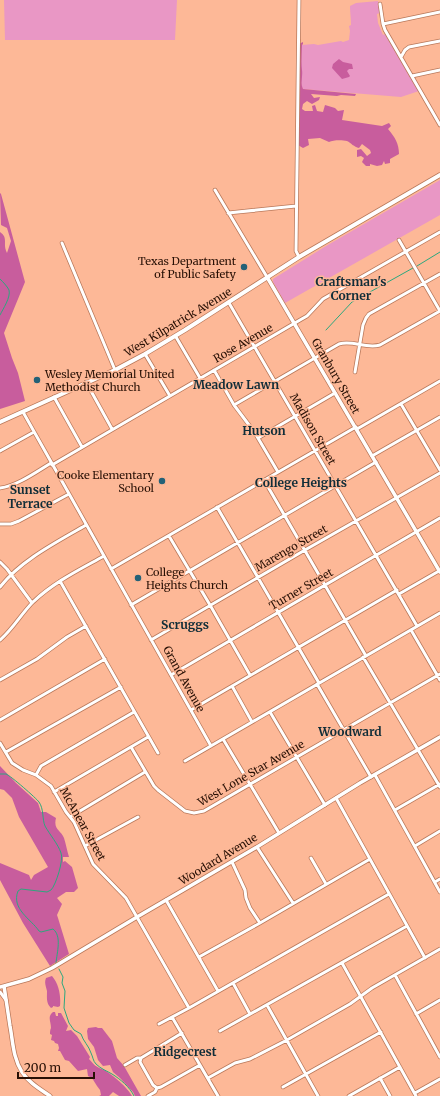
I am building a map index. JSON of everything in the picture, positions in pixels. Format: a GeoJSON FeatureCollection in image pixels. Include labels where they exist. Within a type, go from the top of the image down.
{"type":"FeatureCollection","features":[{"type":"Feature","properties":{"kind":"main road","name":"West Kilpatrick Avenue"},"geometry":{"type":"LineString","coordinates":[[0,422],[115,370],[145,354],[229,303],[299,257],[440,175]]}},
{"type":"Feature","properties":{"kind":"street"},"geometry":{"type":"LineString","coordinates":[[299,0],[296,206],[296,251],[299,257]]}},
{"type":"Feature","properties":{"kind":"street"},"geometry":{"type":"LineString","coordinates":[[380,4],[385,30],[440,125]]}},
{"type":"Feature","properties":{"kind":"street"},"geometry":{"type":"LineString","coordinates":[[383,24],[440,12]]}},
{"type":"Feature","properties":{"kind":"street"},"geometry":{"type":"LineString","coordinates":[[401,57],[405,50],[409,47],[440,41]]}},
{"type":"Feature","properties":{"kind":"street"},"geometry":{"type":"LineString","coordinates":[[412,76],[440,70]]}},
{"type":"Feature","properties":{"kind":"street","name":"Granbury Street"},"geometry":{"type":"LineString","coordinates":[[215,190],[295,323],[417,532],[439,566],[440,571]]}},
{"type":"Feature","properties":{"kind":"street"},"geometry":{"type":"LineString","coordinates":[[228,213],[296,206]]}},
{"type":"Feature","properties":{"kind":"street","name":"Rose Avenue"},"geometry":{"type":"LineString","coordinates":[[0,488],[8,487],[52,464],[170,396],[295,323],[306,316],[324,299],[440,232]]}},
{"type":"Feature","properties":{"kind":"street"},"geometry":{"type":"LineString","coordinates":[[234,405],[339,344],[347,343],[372,347],[381,345],[440,311],[399,240]]}},
{"type":"Feature","properties":{"kind":"street"},"geometry":{"type":"LineString","coordinates":[[62,243],[115,370]]}},
{"type":"Feature","properties":{"kind":"street"},"geometry":{"type":"LineString","coordinates":[[355,372],[364,321],[369,314],[440,274]]}},
{"type":"Feature","properties":{"kind":"street","name":"Madison Street"},"geometry":{"type":"LineString","coordinates":[[229,303],[417,626]]}},
{"type":"Feature","properties":{"kind":"street"},"geometry":{"type":"LineString","coordinates":[[176,336],[200,378]]}},
{"type":"Feature","properties":{"kind":"street"},"geometry":{"type":"LineString","coordinates":[[145,354],[170,396]]}},
{"type":"Feature","properties":{"kind":"street"},"geometry":{"type":"LineString","coordinates":[[214,370],[234,405],[258,438],[278,472]]}},
{"type":"Feature","properties":{"kind":"street"},"geometry":{"type":"LineString","coordinates":[[111,569],[278,472],[440,381]]}},
{"type":"Feature","properties":{"kind":"street"},"geometry":{"type":"LineString","coordinates":[[86,382],[112,429]]}},
{"type":"Feature","properties":{"kind":"street"},"geometry":{"type":"LineString","coordinates":[[258,438],[335,393]]}},
{"type":"Feature","properties":{"kind":"street"},"geometry":{"type":"LineString","coordinates":[[54,397],[82,447]]}},
{"type":"Feature","properties":{"kind":"street"},"geometry":{"type":"LineString","coordinates":[[401,404],[440,472]]}},
{"type":"Feature","properties":{"kind":"street","name":"Grand Avenue"},"geometry":{"type":"LineString","coordinates":[[23,412],[211,746]]}},
{"type":"Feature","properties":{"kind":"street"},"geometry":{"type":"LineString","coordinates":[[372,456],[440,417]]}},
{"type":"Feature","properties":{"kind":"street"},"geometry":{"type":"LineString","coordinates":[[0,451],[34,432]]}},
{"type":"Feature","properties":{"kind":"street"},"geometry":{"type":"LineString","coordinates":[[132,605],[376,462]]}},
{"type":"Feature","properties":{"kind":"street","name":"Marengo Street"},"geometry":{"type":"LineString","coordinates":[[151,640],[440,472]]}},
{"type":"Feature","properties":{"kind":"street"},"geometry":{"type":"LineString","coordinates":[[264,480],[345,620],[390,703],[439,785],[395,810]]}},
{"type":"Feature","properties":{"kind":"street"},"geometry":{"type":"LineString","coordinates":[[0,524],[19,522],[69,494]]}},
{"type":"Feature","properties":{"kind":"street"},"geometry":{"type":"LineString","coordinates":[[217,507],[299,647],[343,730],[395,810],[440,892]]}},
{"type":"Feature","properties":{"kind":"street","name":"Turner Street"},"geometry":{"type":"LineString","coordinates":[[171,675],[440,518]]}},
{"type":"Feature","properties":{"kind":"street"},"geometry":{"type":"LineString","coordinates":[[0,587],[11,574],[52,545],[86,525]]}},
{"type":"Feature","properties":{"kind":"street"},"geometry":{"type":"LineString","coordinates":[[169,536],[250,675]]}},
{"type":"Feature","properties":{"kind":"street"},"geometry":{"type":"LineString","coordinates":[[0,640],[6,635],[32,603],[60,581],[104,556]]}},
{"type":"Feature","properties":{"kind":"street"},"geometry":{"type":"LineString","coordinates":[[0,562],[11,574],[32,603]]}},
{"type":"Feature","properties":{"kind":"street"},"geometry":{"type":"LineString","coordinates":[[191,710],[345,620],[440,571]]}},
{"type":"Feature","properties":{"kind":"street"},"geometry":{"type":"LineString","coordinates":[[60,581],[158,753]]}},
{"type":"Feature","properties":{"kind":"street"},"geometry":{"type":"LineString","coordinates":[[185,761],[440,613]]}},
{"type":"Feature","properties":{"kind":"street"},"geometry":{"type":"LineString","coordinates":[[0,680],[37,659],[67,637],[86,626]]}},
{"type":"Feature","properties":{"kind":"street"},"geometry":{"type":"LineString","coordinates":[[411,630],[439,675],[440,680]]}},
{"type":"Feature","properties":{"kind":"street"},"geometry":{"type":"LineString","coordinates":[[0,720],[104,659]]}},
{"type":"Feature","properties":{"kind":"street","name":"West Lone Star Avenue"},"geometry":{"type":"LineString","coordinates":[[131,747],[145,772],[158,790],[181,809],[190,813],[199,813],[439,675]]}},
{"type":"Feature","properties":{"kind":"street"},"geometry":{"type":"LineString","coordinates":[[232,686],[252,722]]}},
{"type":"Feature","properties":{"kind":"street"},"geometry":{"type":"LineString","coordinates":[[6,752],[120,687]]}},
{"type":"Feature","properties":{"kind":"street"},"geometry":{"type":"LineString","coordinates":[[36,775],[41,766],[134,712]]}},
{"type":"Feature","properties":{"kind":"street"},"geometry":{"type":"LineString","coordinates":[[270,712],[325,805]]}},
{"type":"Feature","properties":{"kind":"street"},"geometry":{"type":"LineString","coordinates":[[54,792],[148,737]]}},
{"type":"Feature","properties":{"kind":"street","name":"Woodard Avenue"},"geometry":{"type":"LineString","coordinates":[[2,986],[23,981],[41,974],[232,862],[336,798],[440,737]]}},
{"type":"Feature","properties":{"kind":"street"},"geometry":{"type":"LineString","coordinates":[[223,739],[279,834]]}},
{"type":"Feature","properties":{"kind":"street","name":"McAnear Street"},"geometry":{"type":"LineString","coordinates":[[0,744],[12,763],[23,770],[36,775],[51,786],[76,826],[96,867],[122,893],[189,1008]]}},
{"type":"Feature","properties":{"kind":"street"},"geometry":{"type":"LineString","coordinates":[[70,817],[145,772]]}},
{"type":"Feature","properties":{"kind":"street"},"geometry":{"type":"LineString","coordinates":[[336,798],[425,958]]}},
{"type":"Feature","properties":{"kind":"street"},"geometry":{"type":"LineString","coordinates":[[85,846],[138,817]]}},
{"type":"Feature","properties":{"kind":"street"},"geometry":{"type":"LineString","coordinates":[[415,846],[440,831]]}},
{"type":"Feature","properties":{"kind":"street"},"geometry":{"type":"LineString","coordinates":[[257,847],[293,903]]}},
{"type":"Feature","properties":{"kind":"street"},"geometry":{"type":"LineString","coordinates":[[311,858],[326,884]]}},
{"type":"Feature","properties":{"kind":"street"},"geometry":{"type":"LineString","coordinates":[[198,957],[370,859]]}},
{"type":"Feature","properties":{"kind":"street"},"geometry":{"type":"LineString","coordinates":[[232,862],[245,890],[250,908],[260,923]]}},
{"type":"Feature","properties":{"kind":"street"},"geometry":{"type":"LineString","coordinates":[[435,882],[440,879]]}},
{"type":"Feature","properties":{"kind":"street"},"geometry":{"type":"LineString","coordinates":[[159,1024],[390,894]]}},
{"type":"Feature","properties":{"kind":"street"},"geometry":{"type":"LineString","coordinates":[[166,900],[218,991]]}},
{"type":"Feature","properties":{"kind":"street"},"geometry":{"type":"LineString","coordinates":[[220,1030],[407,926]]}},
{"type":"Feature","properties":{"kind":"street"},"geometry":{"type":"LineString","coordinates":[[208,1078],[234,1063],[250,1059],[287,1040],[350,1004],[360,996],[440,949]]}},
{"type":"Feature","properties":{"kind":"street"},"geometry":{"type":"LineString","coordinates":[[342,963],[415,1095],[440,1079]]}},
{"type":"Feature","properties":{"kind":"street"},"geometry":{"type":"LineString","coordinates":[[395,975],[440,1056]]}},
{"type":"Feature","properties":{"kind":"street"},"geometry":{"type":"LineString","coordinates":[[233,983],[250,1014]]}},
{"type":"Feature","properties":{"kind":"street"},"geometry":{"type":"LineString","coordinates":[[2,986],[6,1000],[14,1049],[22,1073],[31,1082],[50,1096]]}},
{"type":"Feature","properties":{"kind":"street"},"geometry":{"type":"LineString","coordinates":[[0,992],[6,1000]]}},
{"type":"Feature","properties":{"kind":"street"},"geometry":{"type":"LineString","coordinates":[[416,1014],[440,1000]]}},
{"type":"Feature","properties":{"kind":"street"},"geometry":{"type":"LineString","coordinates":[[267,1005],[318,1096]]}},
{"type":"Feature","properties":{"kind":"street"},"geometry":{"type":"LineString","coordinates":[[172,1018],[217,1095],[212,1096]]}},
{"type":"Feature","properties":{"kind":"street"},"geometry":{"type":"LineString","coordinates":[[283,1087],[381,1032]]}},
{"type":"Feature","properties":{"kind":"street"},"geometry":{"type":"LineString","coordinates":[[125,1065],[137,1058],[141,1058],[182,1033]]}},
{"type":"Feature","properties":{"kind":"street"},"geometry":{"type":"LineString","coordinates":[[141,1058],[140,1062],[153,1085],[157,1088]]}},
{"type":"Feature","properties":{"kind":"street"},"geometry":{"type":"LineString","coordinates":[[148,1096],[155,1092],[157,1088],[200,1065]]}},
{"type":"Feature","properties":{"kind":"street"},"geometry":{"type":"LineString","coordinates":[[349,1096],[400,1067]]}},
{"type":"Feature","properties":{"kind":"street"},"geometry":{"type":"LineString","coordinates":[[380,1078],[390,1096]]}},
{"type":"Feature","properties":{"kind":"shaded area"},"geometry":{"type":"Polygon","coordinates":[[[4,0],[177,0],[175,40],[5,40],[4,0]]]}},
{"type":"Feature","properties":{"kind":"shaded area"},"geometry":{"type":"Polygon","coordinates":[[[378,1],[380,13],[377,14],[378,23],[383,35],[385,34],[419,91],[401,97],[303,89],[301,81],[302,45],[318,45],[349,40],[349,26],[351,25],[350,6],[356,3],[378,1]]]}},
{"type":"Feature","properties":{"kind":"shaded area"},"geometry":{"type":"Polygon","coordinates":[[[303,42],[303,89],[356,94],[355,96],[337,96],[311,94],[314,98],[320,97],[319,100],[312,104],[307,101],[303,104],[302,109],[305,111],[313,111],[312,106],[315,105],[317,111],[323,112],[325,105],[335,108],[338,111],[344,110],[342,120],[382,126],[389,123],[391,126],[388,129],[396,141],[399,154],[390,159],[390,163],[385,164],[384,161],[382,165],[377,166],[370,164],[370,166],[366,166],[362,162],[364,158],[361,156],[357,157],[357,150],[361,149],[367,156],[371,153],[370,150],[362,144],[359,148],[347,141],[338,140],[329,142],[320,138],[308,139],[309,145],[303,148],[298,145],[299,44],[303,42]]]}},
{"type":"Feature","properties":{"kind":"shaded area"},"geometry":{"type":"Polygon","coordinates":[[[339,59],[343,62],[352,64],[353,69],[349,69],[347,71],[350,76],[349,77],[342,79],[332,68],[333,64],[339,59]]]}},
{"type":"Feature","properties":{"kind":"shaded area"},"geometry":{"type":"Polygon","coordinates":[[[440,180],[440,215],[285,303],[273,282],[273,279],[326,246],[440,180]]]}},
{"type":"Feature","properties":{"kind":"shaded area"},"geometry":{"type":"Polygon","coordinates":[[[0,193],[25,282],[4,333],[18,373],[25,401],[0,409],[0,232],[3,234],[5,239],[7,253],[11,241],[7,228],[1,225],[0,193]]]}},
{"type":"Feature","properties":{"kind":"shaded area"},"geometry":{"type":"Polygon","coordinates":[[[0,766],[38,803],[41,812],[46,812],[56,818],[56,827],[63,835],[69,857],[63,857],[63,862],[65,861],[72,867],[78,888],[74,892],[66,892],[57,898],[62,904],[57,915],[69,954],[50,966],[23,923],[0,880],[0,863],[29,875],[31,880],[34,875],[48,867],[19,817],[12,798],[4,790],[0,789],[0,766]]]}},
{"type":"Feature","properties":{"kind":"shaded area"},"geometry":{"type":"Polygon","coordinates":[[[52,976],[58,986],[60,1006],[53,1006],[51,1008],[47,998],[45,981],[46,978],[52,976]]]}},
{"type":"Feature","properties":{"kind":"shaded area"},"geometry":{"type":"Polygon","coordinates":[[[53,1012],[55,1012],[56,1016],[58,1016],[58,1013],[61,1013],[68,1026],[66,1031],[71,1030],[77,1036],[93,1064],[115,1078],[132,1096],[119,1096],[113,1092],[109,1096],[99,1096],[101,1095],[100,1090],[92,1078],[88,1076],[87,1069],[78,1071],[69,1061],[65,1060],[60,1051],[58,1051],[58,1044],[51,1040],[52,1035],[50,1034],[50,1017],[53,1012]]]}},
{"type":"Feature","properties":{"kind":"shaded area"},"geometry":{"type":"Polygon","coordinates":[[[88,1028],[102,1028],[112,1041],[117,1058],[124,1066],[141,1096],[135,1096],[133,1092],[113,1072],[110,1065],[103,1066],[98,1060],[94,1047],[88,1039],[87,1031],[88,1028]]]}},
{"type":"Feature","properties":{"kind":"waterway"},"geometry":{"type":"LineString","coordinates":[[417,266],[440,252]]}},
{"type":"Feature","properties":{"kind":"waterway"},"geometry":{"type":"LineString","coordinates":[[326,330],[352,302],[413,268]]}},
{"type":"Feature","properties":{"kind":"waterway"},"geometry":{"type":"LineString","coordinates":[[0,279],[9,290],[9,296],[0,315]]}},
{"type":"Feature","properties":{"kind":"waterway"},"geometry":{"type":"LineString","coordinates":[[0,774],[6,774],[9,776],[39,802],[42,808],[45,826],[60,850],[62,856],[59,872],[51,890],[47,892],[21,889],[18,891],[17,897],[19,908],[39,931],[41,932],[53,929],[56,932],[58,940],[56,963]]}},
{"type":"Feature","properties":{"kind":"waterway"},"geometry":{"type":"LineString","coordinates":[[59,969],[63,977],[62,983],[65,991],[64,1008],[69,1023],[74,1030],[81,1034],[96,1064],[121,1081],[130,1089],[134,1096]]}},
{"type":"Feature","properties":{"kind":"place","name":"Texas Department of Public Safety"},"geometry":{"type":"Point","coordinates":[244,267]}},
{"type":"Feature","properties":{"kind":"place","name":"Wesley Memorial United Methodist Church"},"geometry":{"type":"Point","coordinates":[37,380]}},
{"type":"Feature","properties":{"kind":"place","name":"Cooke Elementary School"},"geometry":{"type":"Point","coordinates":[162,481]}},
{"type":"Feature","properties":{"kind":"place","name":"College Heights Church"},"geometry":{"type":"Point","coordinates":[138,578]}},
{"type":"Feature","properties":{"kind":"district","name":"Craftsman's Corner"},"geometry":{"type":"Point","coordinates":[351,288]}},
{"type":"Feature","properties":{"kind":"district","name":"Meadow Lawn"},"geometry":{"type":"Point","coordinates":[236,384]}},
{"type":"Feature","properties":{"kind":"district","name":"Hutson"},"geometry":{"type":"Point","coordinates":[264,430]}},
{"type":"Feature","properties":{"kind":"district","name":"College Heights"},"geometry":{"type":"Point","coordinates":[301,482]}},
{"type":"Feature","properties":{"kind":"district","name":"Sunset Terrace"},"geometry":{"type":"Point","coordinates":[30,496]}},
{"type":"Feature","properties":{"kind":"district","name":"Scruggs"},"geometry":{"type":"Point","coordinates":[185,624]}},
{"type":"Feature","properties":{"kind":"district","name":"Woodward"},"geometry":{"type":"Point","coordinates":[350,731]}},
{"type":"Feature","properties":{"kind":"district","name":"Ridgecrest"},"geometry":{"type":"Point","coordinates":[185,1051]}}]}
